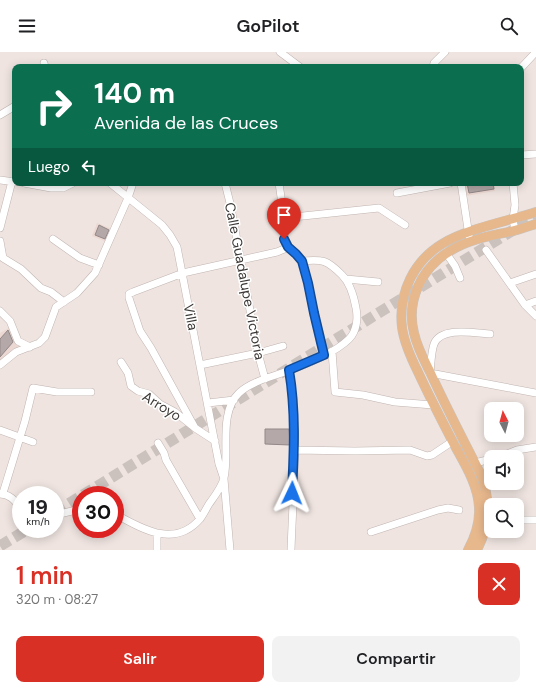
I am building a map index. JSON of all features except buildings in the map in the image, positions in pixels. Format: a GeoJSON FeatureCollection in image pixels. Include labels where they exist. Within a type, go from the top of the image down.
{"type":"FeatureCollection","features":[{"type":"Feature","properties":{"kind":"main road"},"geometry":{"type":"LineString","coordinates":[[468,550],[476,531],[478,520],[479,506],[476,492],[472,480],[434,405],[404,338],[402,326],[403,298],[413,272],[431,251],[443,243],[469,236],[536,212]]}},
{"type":"Feature","properties":{"kind":"main road"},"geometry":{"type":"LineString","coordinates":[[488,498],[486,488],[475,463],[444,403],[414,333],[412,306],[419,282],[433,264],[469,236],[515,231],[536,224]]}},
{"type":"Feature","properties":{"kind":"main road"},"geometry":{"type":"LineString","coordinates":[[476,550],[484,534]]}},
{"type":"Feature","properties":{"kind":"street"},"geometry":{"type":"LineString","coordinates":[[280,52],[296,64]]}},
{"type":"Feature","properties":{"kind":"street"},"geometry":{"type":"LineString","coordinates":[[434,64],[445,52]]}},
{"type":"Feature","properties":{"kind":"street"},"geometry":{"type":"LineString","coordinates":[[524,65],[536,52]]}},
{"type":"Feature","properties":{"kind":"street"},"geometry":{"type":"LineString","coordinates":[[0,115],[12,108]]}},
{"type":"Feature","properties":{"kind":"street"},"geometry":{"type":"LineString","coordinates":[[524,155],[536,154]]}},
{"type":"Feature","properties":{"kind":"street"},"geometry":{"type":"LineString","coordinates":[[0,180],[12,182]]}},
{"type":"Feature","properties":{"kind":"street"},"geometry":{"type":"LineString","coordinates":[[0,226],[13,186]]}},
{"type":"Feature","properties":{"kind":"street"},"geometry":{"type":"LineString","coordinates":[[40,186],[51,188],[63,188],[67,186]]}},
{"type":"Feature","properties":{"kind":"street","name":"Villa"},"geometry":{"type":"LineString","coordinates":[[114,186],[162,225],[177,247],[219,464],[224,479]]}},
{"type":"Feature","properties":{"kind":"street"},"geometry":{"type":"LineString","coordinates":[[0,365],[16,352],[30,347],[45,337],[56,307],[81,288],[95,273],[132,186]]}},
{"type":"Feature","properties":{"kind":"street","name":"Calle Guadalupe Victoria"},"geometry":{"type":"LineString","coordinates":[[226,186],[258,353],[265,379]]}},
{"type":"Feature","properties":{"kind":"street"},"geometry":{"type":"LineString","coordinates":[[279,186],[284,218],[284,239],[288,247],[302,261],[324,355]]}},
{"type":"Feature","properties":{"kind":"street"},"geometry":{"type":"LineString","coordinates":[[397,194],[436,186]]}},
{"type":"Feature","properties":{"kind":"street"},"geometry":{"type":"LineString","coordinates":[[461,186],[469,236]]}},
{"type":"Feature","properties":{"kind":"street"},"geometry":{"type":"LineString","coordinates":[[513,186],[515,205],[513,219],[515,231]]}},
{"type":"Feature","properties":{"kind":"street"},"geometry":{"type":"LineString","coordinates":[[284,218],[379,208],[405,225]]}},
{"type":"Feature","properties":{"kind":"street"},"geometry":{"type":"LineString","coordinates":[[53,239],[80,258],[99,265]]}},
{"type":"Feature","properties":{"kind":"street"},"geometry":{"type":"LineString","coordinates":[[0,241],[2,260],[21,269],[41,288],[51,292],[64,302]]}},
{"type":"Feature","properties":{"kind":"street"},"geometry":{"type":"LineString","coordinates":[[195,428],[152,348],[140,331],[129,294],[183,273],[277,252],[288,247]]}},
{"type":"Feature","properties":{"kind":"street"},"geometry":{"type":"LineString","coordinates":[[486,250],[525,305],[536,316]]}},
{"type":"Feature","properties":{"kind":"street"},"geometry":{"type":"LineString","coordinates":[[446,253],[455,266],[460,278]]}},
{"type":"Feature","properties":{"kind":"street"},"geometry":{"type":"LineString","coordinates":[[230,550],[224,479],[227,419],[234,400],[238,393],[249,386],[332,351],[350,339],[356,326],[357,314],[354,300],[346,279],[331,264],[324,261],[302,261]]}},
{"type":"Feature","properties":{"kind":"street"},"geometry":{"type":"LineString","coordinates":[[510,283],[536,274]]}},
{"type":"Feature","properties":{"kind":"street"},"geometry":{"type":"LineString","coordinates":[[346,279],[378,282]]}},
{"type":"Feature","properties":{"kind":"street"},"geometry":{"type":"LineString","coordinates":[[525,305],[536,301]]}},
{"type":"Feature","properties":{"kind":"street"},"geometry":{"type":"LineString","coordinates":[[0,311],[10,321],[18,341],[30,347]]}},
{"type":"Feature","properties":{"kind":"street"},"geometry":{"type":"LineString","coordinates":[[490,334],[456,332],[443,335],[434,343],[430,373],[536,393]]}},
{"type":"Feature","properties":{"kind":"street"},"geometry":{"type":"LineString","coordinates":[[200,365],[258,353],[283,346]]}},
{"type":"Feature","properties":{"kind":"street"},"geometry":{"type":"LineString","coordinates":[[332,351],[335,392],[363,395],[395,402],[434,405]]}},
{"type":"Feature","properties":{"kind":"street","name":"Arroyo"},"geometry":{"type":"LineString","coordinates":[[121,362],[128,373],[131,386],[138,391],[149,394],[160,404],[175,412],[195,428],[215,441]]}},
{"type":"Feature","properties":{"kind":"street"},"geometry":{"type":"LineString","coordinates":[[289,370],[292,391],[294,450],[291,550]]}},
{"type":"Feature","properties":{"kind":"street"},"geometry":{"type":"LineString","coordinates":[[12,498],[2,493],[20,438],[33,388],[57,392],[91,392]]}},
{"type":"Feature","properties":{"kind":"street"},"geometry":{"type":"LineString","coordinates":[[208,404],[234,400]]}},
{"type":"Feature","properties":{"kind":"street"},"geometry":{"type":"LineString","coordinates":[[0,430],[33,442]]}},
{"type":"Feature","properties":{"kind":"street"},"geometry":{"type":"LineString","coordinates":[[294,450],[410,450],[427,456],[432,455],[453,441]]}},
{"type":"Feature","properties":{"kind":"street"},"geometry":{"type":"LineString","coordinates":[[158,443],[166,460],[200,519]]}},
{"type":"Feature","properties":{"kind":"street"},"geometry":{"type":"LineString","coordinates":[[517,450],[536,447]]}},
{"type":"Feature","properties":{"kind":"street"},"geometry":{"type":"LineString","coordinates":[[475,463],[484,461]]}},
{"type":"Feature","properties":{"kind":"street"},"geometry":{"type":"LineString","coordinates":[[124,519],[146,530],[157,533],[171,534],[182,532],[192,527],[200,519],[224,479]]}},
{"type":"Feature","properties":{"kind":"street"},"geometry":{"type":"LineString","coordinates":[[371,532],[438,510],[448,508],[459,510]]}},
{"type":"Feature","properties":{"kind":"street"},"geometry":{"type":"LineString","coordinates":[[524,520],[536,520]]}},
{"type":"Feature","properties":{"kind":"street"},"geometry":{"type":"LineString","coordinates":[[157,533],[157,550]]}},
{"type":"Feature","properties":{"kind":"shaded area"},"geometry":{"type":"Polygon","coordinates":[[[464,186],[494,186],[495,191],[466,196],[464,186]]]}},
{"type":"Feature","properties":{"kind":"shaded area"},"geometry":{"type":"Polygon","coordinates":[[[97,223],[112,229],[107,242],[92,236],[97,223]]]}},
{"type":"Feature","properties":{"kind":"shaded area"},"geometry":{"type":"Polygon","coordinates":[[[9,328],[26,347],[0,364],[0,333],[9,328]]]}},
{"type":"Feature","properties":{"kind":"tunnel"},"geometry":{"type":"LineString","coordinates":[[98,486],[536,216]]}},
{"type":"Feature","properties":{"kind":"tunnel"},"geometry":{"type":"LineString","coordinates":[[64,506],[72,502]]}},
{"type":"Feature","properties":{"kind":"tunnel"},"geometry":{"type":"LineString","coordinates":[[0,546],[13,538]]}},
{"type":"Feature","properties":{"kind":"route"},"geometry":{"type":"LineString","coordinates":[[284,239],[288,247],[302,261],[324,355],[289,370],[292,391],[294,450],[292,493]]}}]}
